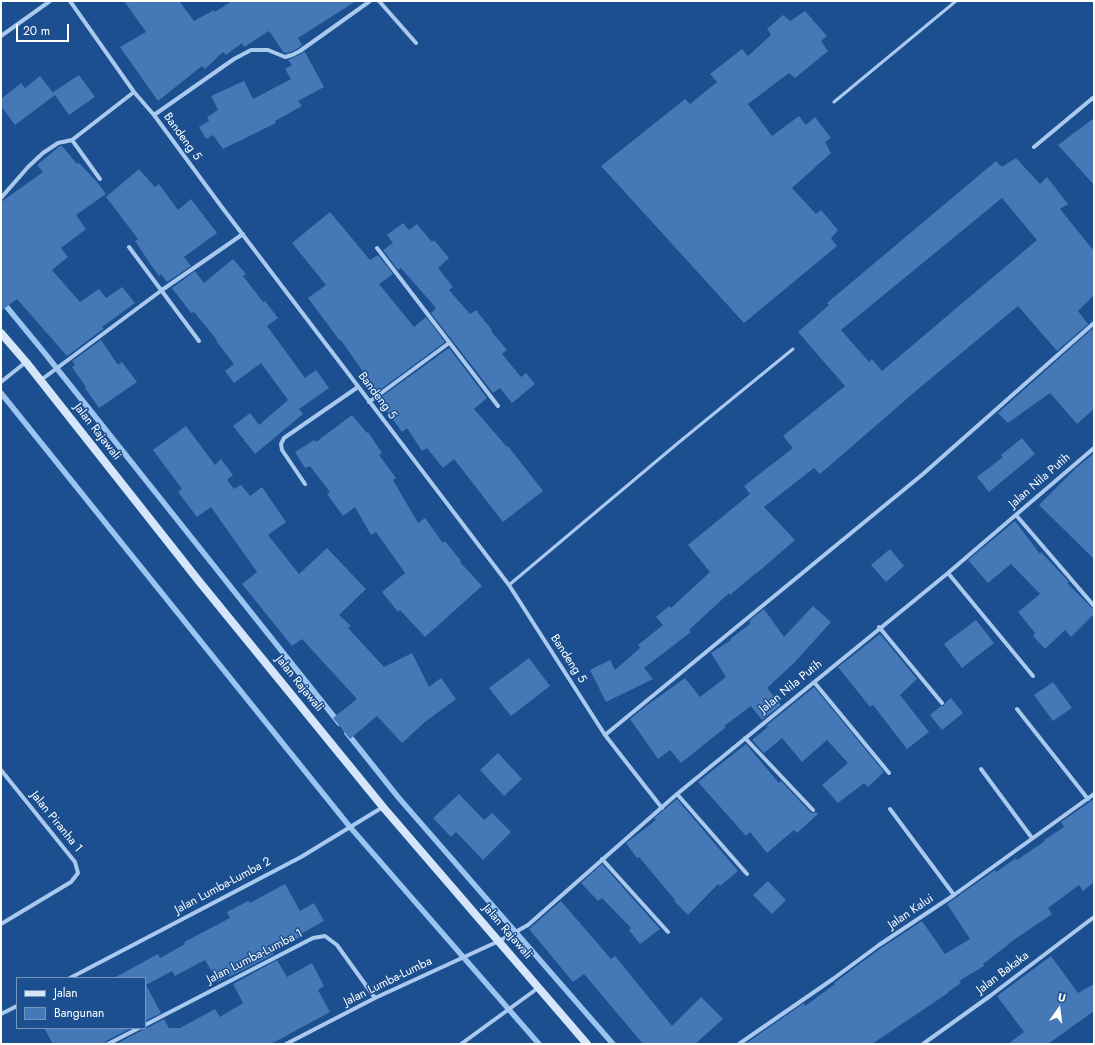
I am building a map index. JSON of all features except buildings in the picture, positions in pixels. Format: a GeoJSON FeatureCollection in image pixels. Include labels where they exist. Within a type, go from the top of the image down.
{"type":"FeatureCollection","features":[{"type":"Feature","properties":{"kind":"main road","name":"Jalan Rajawali"},"geometry":{"type":"LineString","coordinates":[[1,333],[26,362],[198,580],[383,807],[587,1044]]}},
{"type":"Feature","properties":{"kind":"street"},"geometry":{"type":"LineString","coordinates":[[1,36],[50,1]]}},
{"type":"Feature","properties":{"kind":"street","name":"Bandeng 5"},"geometry":{"type":"LineString","coordinates":[[70,1],[134,92],[154,115],[369,402],[509,585],[605,735],[662,808]]}},
{"type":"Feature","properties":{"kind":"street"},"geometry":{"type":"LineString","coordinates":[[154,115],[234,59],[251,50],[268,50],[285,57],[292,55],[300,51],[370,1]]}},
{"type":"Feature","properties":{"kind":"street"},"geometry":{"type":"LineString","coordinates":[[379,1],[416,42]]}},
{"type":"Feature","properties":{"kind":"street"},"geometry":{"type":"LineString","coordinates":[[1,198],[28,167],[43,153],[58,143],[72,140],[134,92]]}},
{"type":"Feature","properties":{"kind":"street"},"geometry":{"type":"LineString","coordinates":[[1034,147],[1094,97]]}},
{"type":"Feature","properties":{"kind":"street"},"geometry":{"type":"LineString","coordinates":[[72,140],[100,179]]}},
{"type":"Feature","properties":{"kind":"street"},"geometry":{"type":"LineString","coordinates":[[40,380],[162,290],[243,234]]}},
{"type":"Feature","properties":{"kind":"street"},"geometry":{"type":"LineString","coordinates":[[129,247],[199,341]]}},
{"type":"Feature","properties":{"kind":"street"},"geometry":{"type":"LineString","coordinates":[[377,248],[498,406]]}},
{"type":"Feature","properties":{"kind":"street"},"geometry":{"type":"LineString","coordinates":[[605,735],[917,479],[1094,323]]}},
{"type":"Feature","properties":{"kind":"street"},"geometry":{"type":"LineString","coordinates":[[369,402],[449,343]]}},
{"type":"Feature","properties":{"kind":"street"},"geometry":{"type":"LineString","coordinates":[[1,382],[26,362]]}},
{"type":"Feature","properties":{"kind":"street"},"geometry":{"type":"LineString","coordinates":[[305,484],[282,450],[281,444],[284,438],[358,387]]}},
{"type":"Feature","properties":{"kind":"street","name":"Jalan Nila Putih"},"geometry":{"type":"LineString","coordinates":[[499,941],[528,925],[677,794],[948,572],[1094,448]]}},
{"type":"Feature","properties":{"kind":"street"},"geometry":{"type":"LineString","coordinates":[[1016,515],[1094,606]]}},
{"type":"Feature","properties":{"kind":"street"},"geometry":{"type":"LineString","coordinates":[[948,572],[1032,676]]}},
{"type":"Feature","properties":{"kind":"street"},"geometry":{"type":"LineString","coordinates":[[880,628],[942,703]]}},
{"type":"Feature","properties":{"kind":"street"},"geometry":{"type":"LineString","coordinates":[[814,682],[889,773]]}},
{"type":"Feature","properties":{"kind":"street"},"geometry":{"type":"LineString","coordinates":[[1017,709],[1088,799]]}},
{"type":"Feature","properties":{"kind":"street"},"geometry":{"type":"LineString","coordinates":[[744,738],[813,810]]}},
{"type":"Feature","properties":{"kind":"street"},"geometry":{"type":"LineString","coordinates":[[981,769],[1032,838]]}},
{"type":"Feature","properties":{"kind":"street","name":"Jalan Piranha 1"},"geometry":{"type":"LineString","coordinates":[[1,770],[75,862],[78,873],[70,882],[1,923]]}},
{"type":"Feature","properties":{"kind":"street"},"geometry":{"type":"LineString","coordinates":[[677,794],[747,874]]}},
{"type":"Feature","properties":{"kind":"street","name":"Jalan Kalui"},"geometry":{"type":"LineString","coordinates":[[739,1044],[833,979],[879,945],[954,895],[1094,794]]}},
{"type":"Feature","properties":{"kind":"street","name":"Jalan Lumba-Lumba 2"},"geometry":{"type":"LineString","coordinates":[[72,977],[301,857],[383,807]]}},
{"type":"Feature","properties":{"kind":"street"},"geometry":{"type":"LineString","coordinates":[[890,809],[954,895]]}},
{"type":"Feature","properties":{"kind":"street"},"geometry":{"type":"LineString","coordinates":[[602,859],[668,932]]}},
{"type":"Feature","properties":{"kind":"street","name":"Jalan Bakaka"},"geometry":{"type":"LineString","coordinates":[[923,1044],[990,996],[1094,917]]}},
{"type":"Feature","properties":{"kind":"street","name":"Jalan Lumba-Lumba 1"},"geometry":{"type":"LineString","coordinates":[[146,1024],[313,938],[325,936],[338,945],[375,998]]}},
{"type":"Feature","properties":{"kind":"street","name":"Jalan Lumba-Lumba"},"geometry":{"type":"LineString","coordinates":[[286,1044],[375,998],[499,941]]}},
{"type":"Feature","properties":{"kind":"street"},"geometry":{"type":"LineString","coordinates":[[461,1044],[539,988]]}},
{"type":"Feature","properties":{"kind":"street"},"geometry":{"type":"LineString","coordinates":[[1,1014],[16,1006]]}},
{"type":"Feature","properties":{"kind":"street"},"geometry":{"type":"LineString","coordinates":[[108,1044],[137,1029]]}},
{"type":"Feature","properties":{"kind":"lane"},"geometry":{"type":"LineString","coordinates":[[834,102],[956,1]]}},
{"type":"Feature","properties":{"kind":"lane"},"geometry":{"type":"LineString","coordinates":[[509,585],[678,443],[793,349]]}},
{"type":"Feature","properties":{"kind":"waterway"},"geometry":{"type":"LineString","coordinates":[[1,300],[339,723]]}},
{"type":"Feature","properties":{"kind":"waterway"},"geometry":{"type":"LineString","coordinates":[[1,393],[350,827],[539,1044]]}},
{"type":"Feature","properties":{"kind":"waterway"},"geometry":{"type":"LineString","coordinates":[[347,733],[398,797],[613,1044]]}}]}
